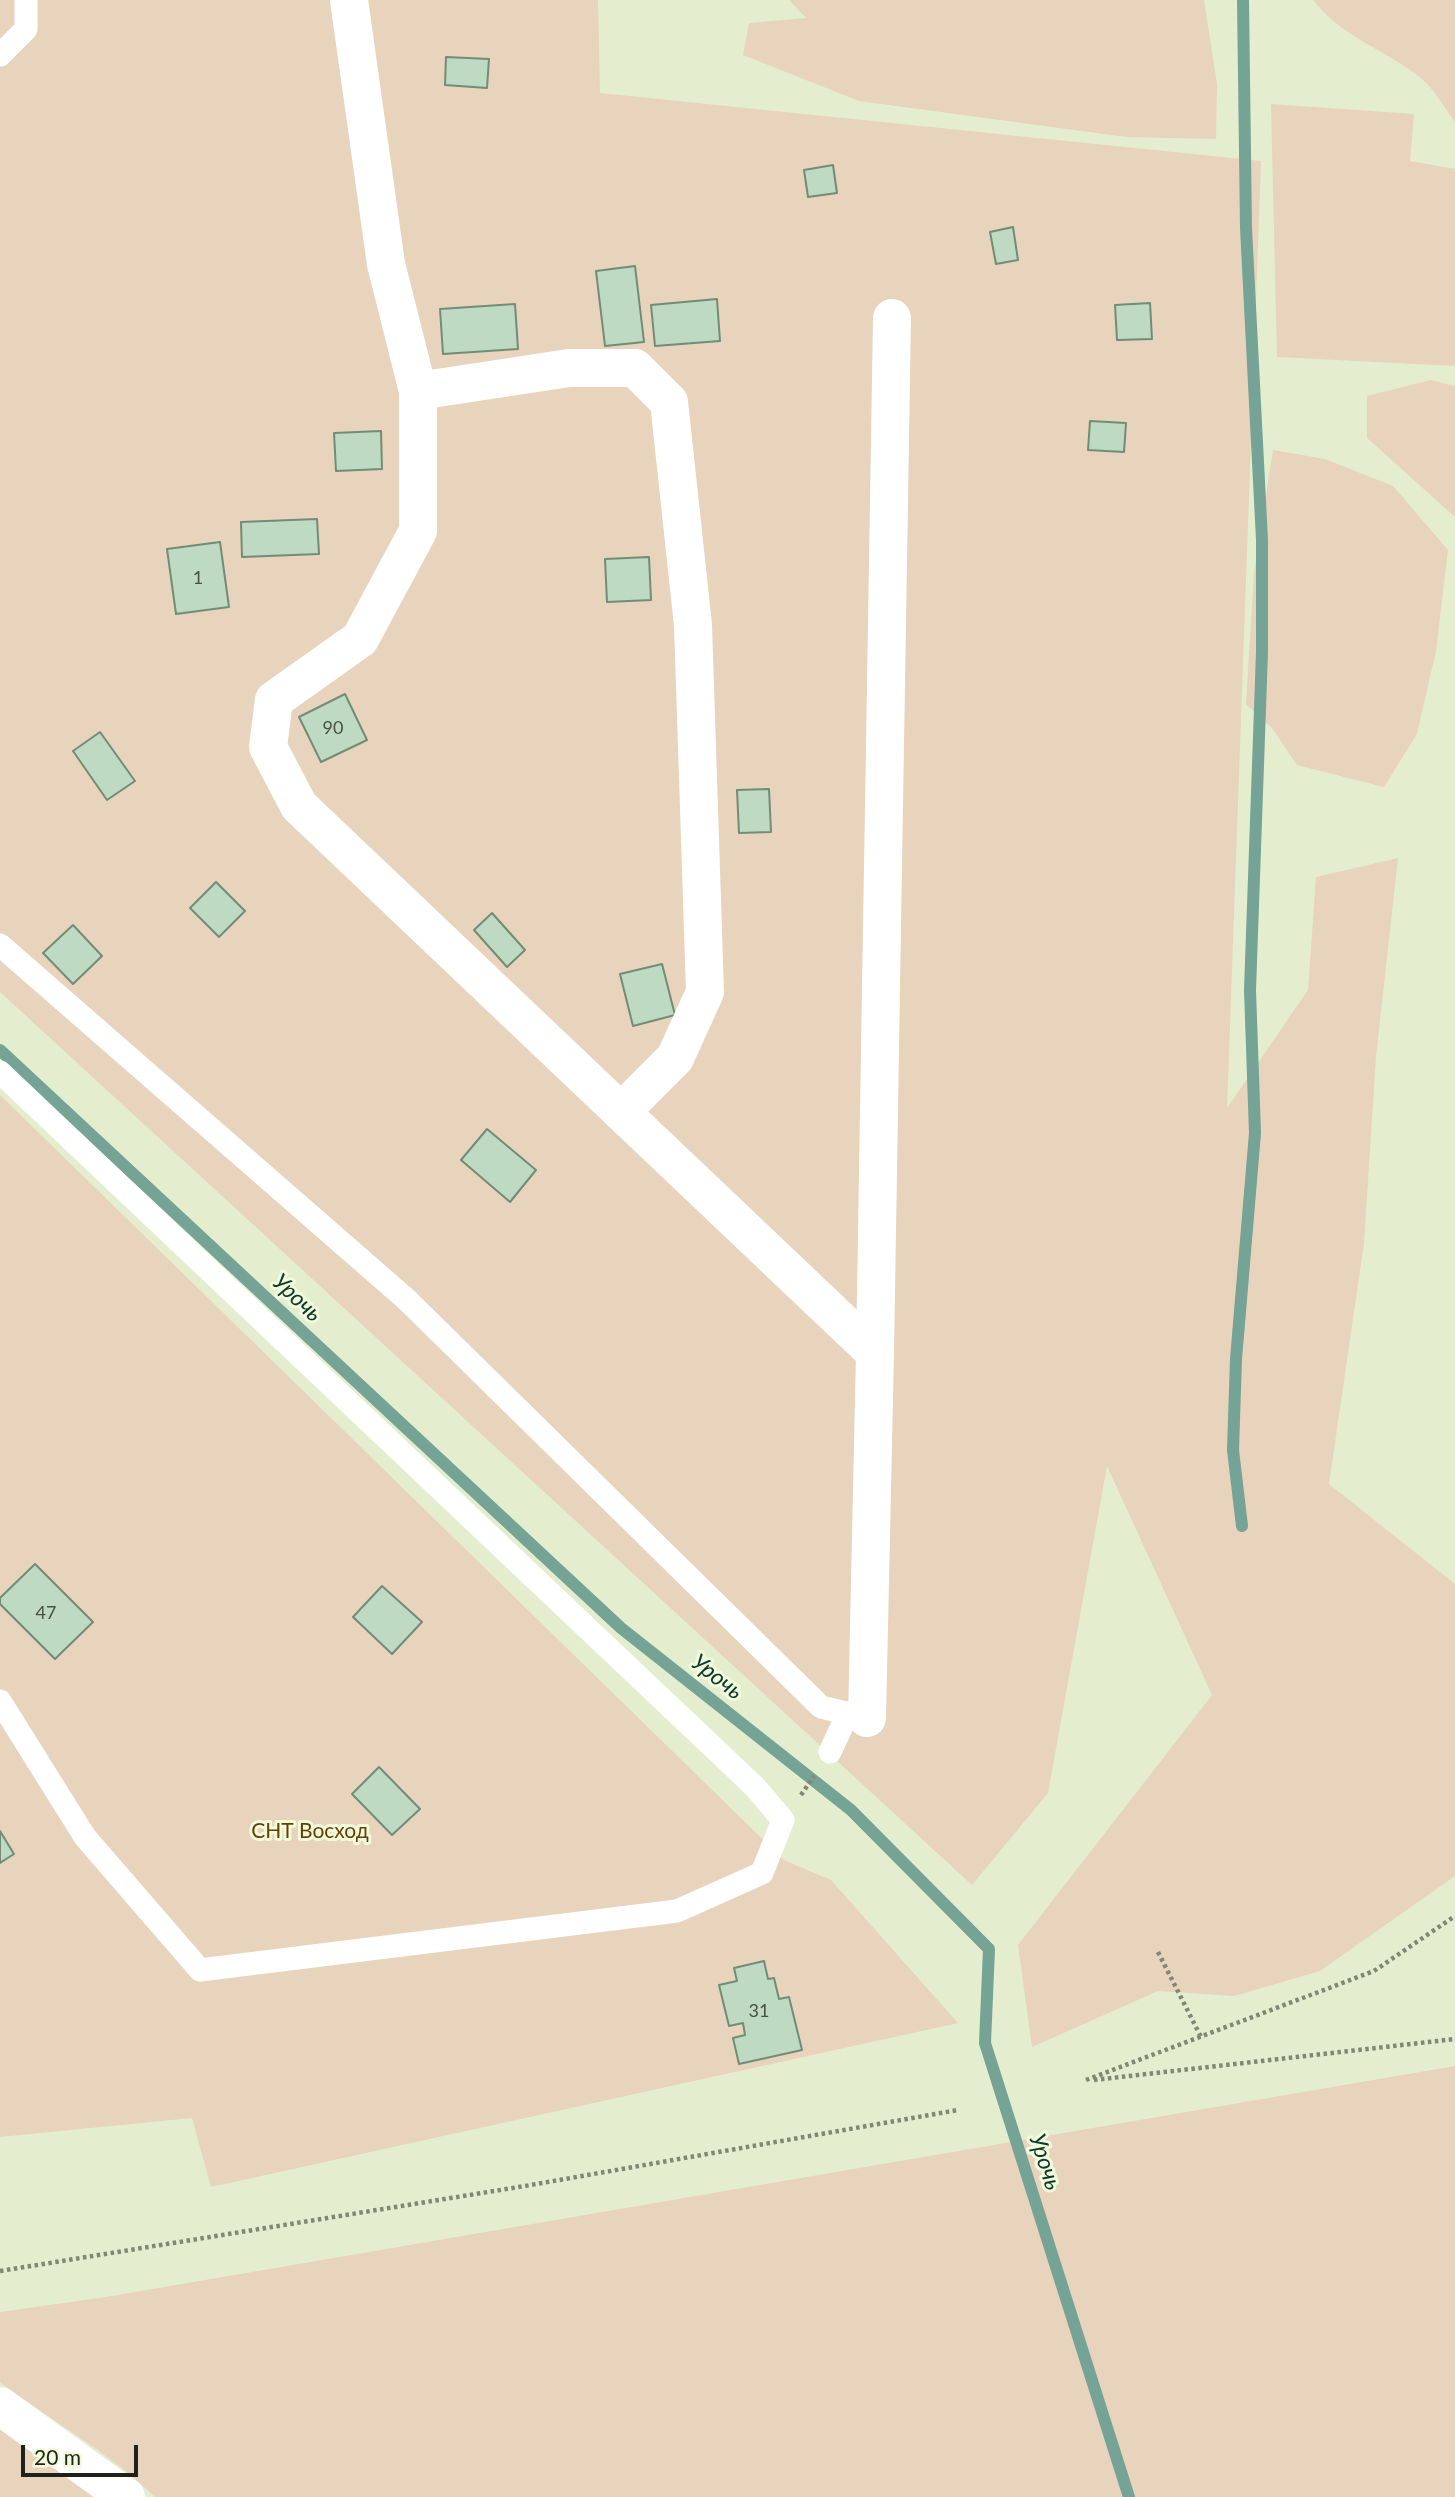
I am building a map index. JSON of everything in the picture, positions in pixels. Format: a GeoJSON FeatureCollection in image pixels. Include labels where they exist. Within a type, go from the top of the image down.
{"type":"FeatureCollection","features":[{"type":"Feature","properties":{"kind":"street"},"geometry":{"type":"LineString","coordinates":[[349,0],[386,264],[418,391],[418,531],[360,639],[274,699],[268,747],[299,806],[875,1353]]}},
{"type":"Feature","properties":{"kind":"street"},"geometry":{"type":"LineString","coordinates":[[858,1716],[875,1353],[892,318]]}},
{"type":"Feature","properties":{"kind":"street"},"geometry":{"type":"LineString","coordinates":[[418,391],[569,368],[635,368],[669,402],[693,625],[705,992],[675,1058],[621,1112]]}},
{"type":"Feature","properties":{"kind":"street"},"geometry":{"type":"LineString","coordinates":[[0,2406],[126,2497]]}},
{"type":"Feature","properties":{"kind":"lane"},"geometry":{"type":"LineString","coordinates":[[0,55],[26,29],[26,0]]}},
{"type":"Feature","properties":{"kind":"lane"},"geometry":{"type":"LineString","coordinates":[[0,945],[406,1299],[821,1707],[858,1716],[830,1752]]}},
{"type":"Feature","properties":{"kind":"lane"},"geometry":{"type":"LineString","coordinates":[[0,1072],[755,1787],[783,1820],[762,1873],[677,1911],[200,1970],[85,1838],[0,1702]]}},
{"type":"Feature","properties":{"kind":"path"},"geometry":{"type":"LineString","coordinates":[[1455,1916],[1374,1970],[1086,2080],[1455,2039]]}},
{"type":"Feature","properties":{"kind":"path"},"geometry":{"type":"LineString","coordinates":[[1158,1952],[1201,2037]]}},
{"type":"Feature","properties":{"kind":"path"},"geometry":{"type":"LineString","coordinates":[[0,2271],[526,2186],[958,2110]]}},
{"type":"Feature","properties":{"kind":"green space"},"geometry":{"type":"Polygon","coordinates":[[[0,0],[598,0],[600,93],[1261,161],[1227,1108],[1308,990],[1316,877],[1398,858],[1376,1057],[1364,1243],[1329,1484],[1455,1584],[1455,1876],[1320,1971],[1234,1996],[1158,1991],[1032,2047],[1018,1945],[1212,1695],[1107,1466],[1048,1793],[972,1885],[0,992],[0,0]]]}},
{"type":"Feature","properties":{"kind":"green space"},"geometry":{"type":"Polygon","coordinates":[[[789,0],[1204,0],[1217,84],[1216,139],[1126,137],[859,101],[743,55],[749,23],[806,18],[789,0]]]}},
{"type":"Feature","properties":{"kind":"green space"},"geometry":{"type":"Polygon","coordinates":[[[1313,0],[1455,0],[1455,122],[1427,83],[1337,24],[1313,0]]]}},
{"type":"Feature","properties":{"kind":"green space"},"geometry":{"type":"Polygon","coordinates":[[[1271,104],[1414,114],[1410,161],[1455,169],[1455,366],[1277,357],[1271,104]]]}},
{"type":"Feature","properties":{"kind":"green space"},"geometry":{"type":"Polygon","coordinates":[[[1431,380],[1455,386],[1455,517],[1367,438],[1367,396],[1431,380]]]}},
{"type":"Feature","properties":{"kind":"green space"},"geometry":{"type":"Polygon","coordinates":[[[1273,450],[1325,459],[1393,486],[1448,550],[1436,651],[1417,734],[1384,787],[1297,765],[1272,728],[1246,704],[1254,573],[1273,450]]]}},
{"type":"Feature","properties":{"kind":"green space","name":"СНТ Восход"},"geometry":{"type":"Polygon","coordinates":[[[0,1095],[784,1860],[831,1880],[958,2023],[211,2187],[192,2118],[0,2137],[0,1095]]]}},
{"type":"Feature","properties":{"kind":"green space"},"geometry":{"type":"Polygon","coordinates":[[[1455,2066],[1455,2497],[155,2497],[99,2451],[0,2382],[0,2312],[106,2297],[1455,2066]]]}},
{"type":"Feature","properties":{"kind":"green space"},"geometry":{"type":"Polygon","coordinates":[[[0,2425],[96,2497],[0,2497],[0,2425]]]}},
{"type":"Feature","properties":{"kind":"building"},"geometry":{"type":"Polygon","coordinates":[[[446,57],[489,59],[487,88],[445,85],[446,57]]]}},
{"type":"Feature","properties":{"kind":"building"},"geometry":{"type":"Polygon","coordinates":[[[833,165],[837,193],[808,197],[804,170],[833,165]]]}},
{"type":"Feature","properties":{"kind":"building"},"geometry":{"type":"Polygon","coordinates":[[[1013,227],[1018,260],[996,264],[990,232],[1013,227]]]}},
{"type":"Feature","properties":{"kind":"building"},"geometry":{"type":"Polygon","coordinates":[[[635,266],[644,342],[605,346],[596,271],[635,266]]]}},
{"type":"Feature","properties":{"kind":"building"},"geometry":{"type":"Polygon","coordinates":[[[717,299],[720,341],[655,346],[651,305],[717,299]]]}},
{"type":"Feature","properties":{"kind":"building"},"geometry":{"type":"Polygon","coordinates":[[[1150,303],[1152,339],[1117,340],[1115,305],[1150,303]]]}},
{"type":"Feature","properties":{"kind":"building"},"geometry":{"type":"Polygon","coordinates":[[[515,304],[518,349],[443,354],[440,309],[515,304]]]}},
{"type":"Feature","properties":{"kind":"building"},"geometry":{"type":"Polygon","coordinates":[[[1090,421],[1126,423],[1124,452],[1088,450],[1090,421]]]}},
{"type":"Feature","properties":{"kind":"building"},"geometry":{"type":"Polygon","coordinates":[[[381,431],[382,469],[336,471],[334,433],[381,431]]]}},
{"type":"Feature","properties":{"kind":"building"},"geometry":{"type":"Polygon","coordinates":[[[317,519],[319,554],[242,557],[241,522],[317,519]]]}},
{"type":"Feature","properties":{"kind":"building"},"geometry":{"type":"Polygon","coordinates":[[[220,542],[229,607],[176,614],[167,549],[220,542]]]}},
{"type":"Feature","properties":{"kind":"building"},"geometry":{"type":"Polygon","coordinates":[[[649,557],[651,600],[607,602],[605,559],[649,557]]]}},
{"type":"Feature","properties":{"kind":"building"},"geometry":{"type":"Polygon","coordinates":[[[345,694],[367,740],[321,762],[299,717],[345,694]]]}},
{"type":"Feature","properties":{"kind":"building"},"geometry":{"type":"Polygon","coordinates":[[[100,732],[135,781],[107,800],[73,751],[100,732]]]}},
{"type":"Feature","properties":{"kind":"building"},"geometry":{"type":"Polygon","coordinates":[[[769,789],[771,832],[739,833],[737,790],[769,789]]]}},
{"type":"Feature","properties":{"kind":"building"},"geometry":{"type":"Polygon","coordinates":[[[216,882],[245,911],[219,937],[190,908],[216,882]]]}},
{"type":"Feature","properties":{"kind":"building"},"geometry":{"type":"Polygon","coordinates":[[[492,913],[525,950],[507,967],[474,930],[492,913]]]}},
{"type":"Feature","properties":{"kind":"building"},"geometry":{"type":"Polygon","coordinates":[[[73,925],[102,956],[73,984],[43,953],[73,925]]]}},
{"type":"Feature","properties":{"kind":"building"},"geometry":{"type":"Polygon","coordinates":[[[662,964],[675,1015],[633,1026],[620,974],[662,964]]]}},
{"type":"Feature","properties":{"kind":"building"},"geometry":{"type":"Polygon","coordinates":[[[487,1129],[536,1170],[510,1202],[461,1160],[487,1129]]]}},
{"type":"Feature","properties":{"kind":"building"},"geometry":{"type":"Polygon","coordinates":[[[35,1564],[93,1622],[55,1659],[0,1604],[0,1598],[35,1564]]]}},
{"type":"Feature","properties":{"kind":"building"},"geometry":{"type":"Polygon","coordinates":[[[382,1586],[422,1622],[392,1654],[353,1617],[382,1586]]]}},
{"type":"Feature","properties":{"kind":"building"},"geometry":{"type":"Polygon","coordinates":[[[379,1767],[420,1809],[392,1835],[352,1794],[379,1767]]]}},
{"type":"Feature","properties":{"kind":"building"},"geometry":{"type":"Polygon","coordinates":[[[0,1831],[14,1854],[0,1863],[0,1831]]]}},
{"type":"Feature","properties":{"kind":"building"},"geometry":{"type":"Polygon","coordinates":[[[764,1961],[768,1979],[774,1978],[779,1999],[789,1997],[802,2050],[739,2064],[733,2038],[745,2035],[743,2023],[729,2026],[719,1985],[737,1981],[734,1968],[764,1961]]]}},
{"type":"Feature","properties":{"kind":"waterway"},"geometry":{"type":"LineString","coordinates":[[1242,1526],[1233,1450],[1236,1359],[1255,1133],[1250,990],[1262,652],[1262,540],[1246,228],[1243,0]]}},
{"type":"Feature","properties":{"kind":"waterway","name":"Урочь"},"geometry":{"type":"LineString","coordinates":[[0,1050],[621,1628],[851,1810],[989,1949],[985,2043],[1129,2497]]}}]}
